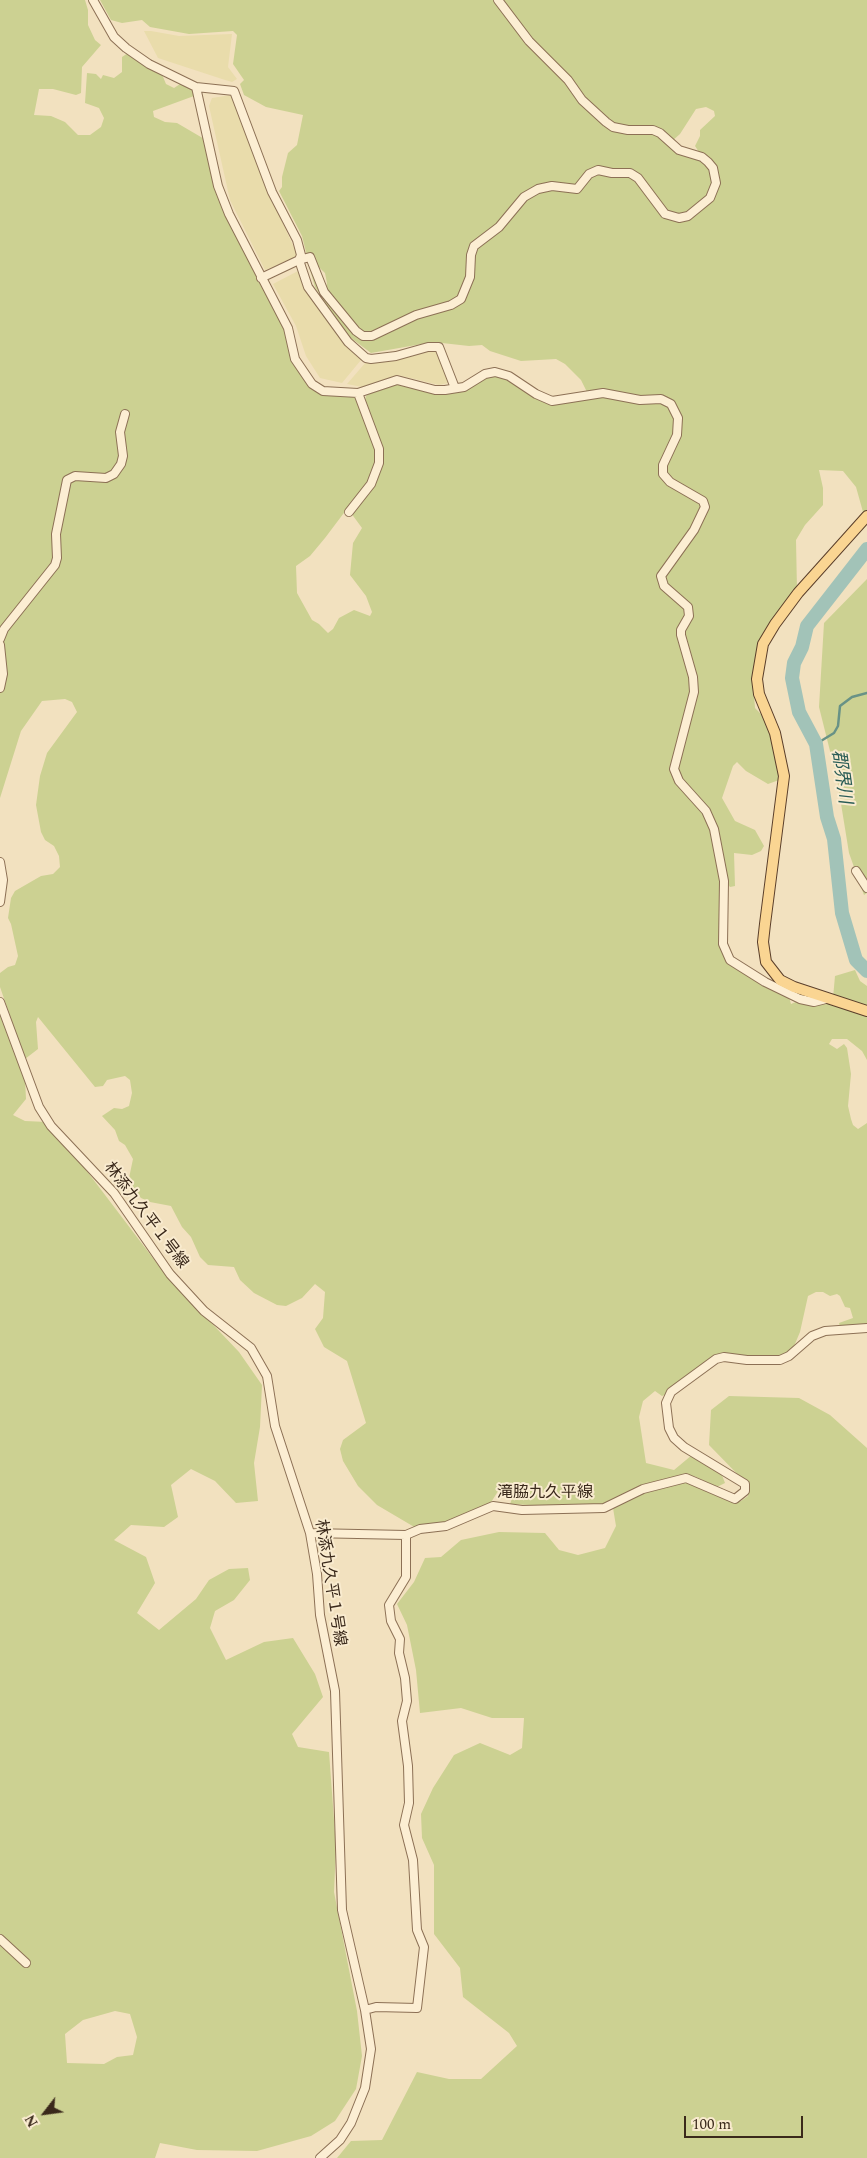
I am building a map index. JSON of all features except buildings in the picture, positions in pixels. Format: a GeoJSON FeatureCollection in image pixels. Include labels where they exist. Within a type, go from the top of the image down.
{"type":"FeatureCollection","features":[{"type":"Feature","properties":{"kind":"main road"},"geometry":{"type":"LineString","coordinates":[[867,516],[798,593],[775,624],[763,644],[757,679],[759,694],[775,733],[784,776],[765,924],[764,954],[772,971],[780,980],[826,999],[867,1011]]}},
{"type":"Feature","properties":{"kind":"street"},"geometry":{"type":"LineString","coordinates":[[93,0],[114,37],[149,64],[196,87],[234,91],[272,192],[298,240],[301,255],[299,260],[313,296],[348,342],[366,358],[374,359],[428,347],[439,347],[455,388]]}},
{"type":"Feature","properties":{"kind":"street"},"geometry":{"type":"LineString","coordinates":[[261,278],[299,260],[308,257],[312,259],[324,292],[356,331],[363,336],[372,336],[416,315],[451,306],[460,300],[470,278],[471,255],[474,246],[499,228],[524,197],[538,189],[552,186],[577,189],[589,174],[598,170],[630,173],[638,178],[665,214],[679,218],[688,216],[710,198],[716,183],[713,168],[702,156],[679,150],[660,133],[653,130],[628,130],[613,127],[606,122],[582,100],[568,80],[529,41],[498,0]]}},
{"type":"Feature","properties":{"kind":"street"},"geometry":{"type":"LineString","coordinates":[[196,87],[223,198],[261,278],[288,328],[295,359],[312,384],[323,390],[358,393],[397,380],[435,390],[470,385],[485,374],[495,372],[509,376],[552,402],[603,393],[640,400],[661,399],[671,404],[678,418],[677,435],[663,464],[663,474],[670,482],[703,501],[705,507],[694,530],[661,576],[664,586],[688,607],[688,616],[680,630],[680,635],[693,677],[694,692],[674,769],[679,781],[706,811],[714,829],[724,881],[723,944],[730,960],[765,982],[800,999],[814,1002],[826,999]]}},
{"type":"Feature","properties":{"kind":"street"},"geometry":{"type":"LineString","coordinates":[[350,512],[371,484],[379,463],[378,444],[358,393]]}},
{"type":"Feature","properties":{"kind":"street"},"geometry":{"type":"LineString","coordinates":[[0,639],[4,629],[55,566],[57,558],[56,534],[67,480],[75,476],[106,478],[114,474],[121,464],[123,456],[120,432],[125,414]]}},
{"type":"Feature","properties":{"kind":"street"},"geometry":{"type":"LineString","coordinates":[[0,644],[3,674],[0,688]]}},
{"type":"Feature","properties":{"kind":"street"},"geometry":{"type":"LineString","coordinates":[[0,862],[3,880],[0,902]]}},
{"type":"Feature","properties":{"kind":"street"},"geometry":{"type":"LineString","coordinates":[[856,871],[867,888]]}},
{"type":"Feature","properties":{"kind":"street","name":"林添九久平１号線"},"geometry":{"type":"LineString","coordinates":[[0,1002],[39,1107],[51,1126],[114,1193],[170,1274],[204,1311],[251,1348],[267,1376],[275,1426],[310,1533],[320,1615],[335,1691],[342,1910],[365,2010],[371,2049],[365,2088],[351,2123],[340,2140],[320,2158]]}},
{"type":"Feature","properties":{"kind":"street","name":"滝脇九久平線"},"geometry":{"type":"LineString","coordinates":[[310,1533],[406,1535],[420,1529],[446,1526],[494,1506],[522,1510],[604,1508],[644,1489],[686,1478],[735,1499],[745,1491],[744,1484],[684,1447],[674,1438],[669,1428],[666,1403],[671,1392],[716,1359],[724,1356],[746,1360],[780,1360],[788,1356],[812,1336],[824,1331],[867,1328]]}},
{"type":"Feature","properties":{"kind":"street"},"geometry":{"type":"LineString","coordinates":[[365,2010],[376,2007],[417,2008],[424,1947],[417,1930],[413,1860],[404,1825],[409,1803],[408,1766],[402,1720],[407,1701],[405,1678],[399,1652],[400,1639],[391,1621],[389,1605],[406,1577],[406,1535]]}},
{"type":"Feature","properties":{"kind":"street"},"geometry":{"type":"LineString","coordinates":[[0,1938],[26,1963]]}},
{"type":"Feature","properties":{"kind":"shaded area"},"geometry":{"type":"Polygon","coordinates":[[[144,31],[179,36],[232,34],[228,67],[237,79],[232,82],[158,58],[144,31]]]}},
{"type":"Feature","properties":{"kind":"shaded area"},"geometry":{"type":"Polygon","coordinates":[[[231,95],[238,106],[262,178],[297,254],[294,258],[265,270],[230,200],[209,106],[212,98],[231,95]]]}},
{"type":"Feature","properties":{"kind":"shaded area"},"geometry":{"type":"Polygon","coordinates":[[[298,271],[304,288],[319,310],[345,345],[361,360],[342,383],[320,378],[306,356],[296,326],[273,284],[298,271]]]}},
{"type":"Feature","properties":{"kind":"shaded area"},"geometry":{"type":"Polygon","coordinates":[[[430,349],[439,351],[448,383],[439,385],[398,375],[362,387],[347,384],[366,362],[430,349]]]}},
{"type":"Feature","properties":{"kind":"green space"},"geometry":{"type":"Polygon","coordinates":[[[0,0],[85,0],[88,10],[88,25],[95,40],[101,45],[82,67],[81,93],[76,95],[53,89],[39,89],[34,115],[51,116],[65,122],[78,135],[90,135],[101,127],[104,118],[99,108],[85,103],[87,73],[96,74],[101,79],[103,75],[114,78],[122,72],[122,57],[128,53],[161,72],[166,84],[174,88],[183,82],[191,87],[194,96],[153,111],[154,117],[165,122],[177,123],[206,140],[222,202],[283,324],[295,363],[308,382],[313,388],[323,392],[352,394],[361,405],[378,452],[374,473],[310,556],[296,566],[297,593],[312,620],[328,633],[333,629],[339,618],[354,610],[370,616],[372,612],[366,596],[350,575],[353,543],[362,528],[351,513],[372,485],[381,461],[378,439],[364,404],[366,396],[370,393],[395,383],[434,392],[459,391],[470,388],[487,374],[494,373],[507,377],[541,400],[551,404],[600,396],[660,402],[673,409],[676,417],[675,435],[662,464],[661,474],[666,480],[698,499],[704,506],[690,533],[659,574],[660,583],[686,608],[687,615],[679,634],[692,680],[689,704],[681,727],[672,768],[679,783],[707,817],[712,831],[722,881],[720,941],[722,950],[730,964],[789,997],[791,1004],[798,1001],[808,1005],[829,1004],[867,1014],[867,1060],[862,1051],[847,1039],[832,1039],[829,1044],[837,1049],[844,1044],[847,1048],[851,1074],[848,1106],[851,1119],[853,1125],[858,1129],[867,1123],[867,1325],[840,1327],[839,1323],[853,1318],[850,1308],[845,1307],[840,1296],[837,1294],[830,1296],[823,1292],[816,1292],[808,1296],[800,1332],[792,1351],[773,1357],[727,1354],[716,1356],[670,1389],[667,1394],[662,1396],[655,1391],[643,1401],[639,1417],[646,1463],[674,1470],[692,1455],[720,1470],[725,1483],[717,1487],[694,1476],[682,1475],[645,1484],[611,1502],[587,1508],[510,1504],[516,1488],[512,1483],[503,1483],[490,1504],[481,1507],[446,1527],[434,1530],[416,1528],[377,1505],[358,1486],[343,1461],[340,1449],[343,1440],[366,1423],[347,1361],[324,1347],[315,1329],[323,1318],[325,1292],[315,1284],[302,1298],[286,1306],[277,1305],[254,1293],[240,1280],[234,1267],[208,1265],[200,1257],[191,1237],[182,1227],[171,1206],[150,1202],[141,1198],[135,1191],[129,1178],[133,1159],[125,1145],[119,1141],[115,1130],[102,1116],[114,1108],[122,1109],[129,1106],[132,1093],[130,1080],[125,1076],[107,1080],[103,1086],[95,1087],[38,1017],[36,1022],[38,1049],[25,1059],[0,987],[0,973],[8,967],[15,965],[18,956],[8,918],[11,898],[15,891],[41,876],[53,874],[60,867],[59,856],[54,846],[45,840],[41,832],[36,805],[40,776],[47,753],[77,712],[72,702],[65,699],[42,701],[21,731],[0,798],[0,0]]]}},
{"type":"Feature","properties":{"kind":"green space"},"geometry":{"type":"Polygon","coordinates":[[[100,0],[496,0],[604,122],[654,133],[707,164],[713,176],[711,194],[689,213],[678,217],[665,213],[638,176],[600,169],[580,185],[540,187],[498,227],[473,245],[468,278],[459,299],[389,328],[363,334],[325,292],[327,283],[325,273],[307,256],[302,236],[279,191],[282,187],[282,177],[288,153],[297,145],[303,115],[266,107],[244,95],[240,84],[244,80],[233,64],[237,35],[233,31],[189,34],[150,27],[142,20],[122,23],[111,20],[100,0]]]}},
{"type":"Feature","properties":{"kind":"green space"},"geometry":{"type":"Polygon","coordinates":[[[500,0],[867,0],[867,511],[863,512],[856,487],[843,471],[819,470],[823,488],[823,505],[805,525],[796,540],[797,590],[770,622],[754,695],[755,708],[769,722],[780,772],[779,780],[768,784],[746,771],[737,762],[733,766],[722,798],[735,821],[755,830],[764,846],[761,851],[752,855],[734,853],[735,886],[730,887],[726,882],[717,829],[681,780],[676,765],[696,692],[682,636],[690,616],[663,580],[707,508],[664,473],[679,433],[672,402],[587,392],[581,380],[565,364],[556,359],[521,361],[490,351],[482,345],[469,346],[433,342],[371,353],[351,338],[331,312],[315,287],[308,263],[308,259],[318,283],[362,337],[459,302],[474,250],[527,197],[544,188],[575,191],[594,172],[630,174],[673,219],[697,212],[718,181],[695,146],[700,136],[700,130],[715,116],[714,111],[706,107],[696,109],[680,134],[672,141],[664,134],[614,125],[584,99],[536,47],[500,0]]]}},
{"type":"Feature","properties":{"kind":"green space"},"geometry":{"type":"Polygon","coordinates":[[[867,579],[867,893],[864,895],[849,853],[837,779],[819,707],[824,623],[867,579]]]}},
{"type":"Feature","properties":{"kind":"green space"},"geometry":{"type":"Polygon","coordinates":[[[855,970],[860,981],[867,986],[867,1008],[833,998],[835,976],[855,970]]]}},
{"type":"Feature","properties":{"kind":"green space"},"geometry":{"type":"Polygon","coordinates":[[[0,1015],[25,1079],[26,1099],[13,1115],[25,1121],[47,1122],[80,1162],[165,1274],[239,1352],[262,1385],[260,1427],[254,1463],[258,1501],[236,1503],[215,1481],[191,1469],[171,1485],[178,1517],[164,1527],[131,1525],[114,1540],[146,1557],[155,1583],[137,1613],[159,1630],[196,1599],[209,1580],[229,1569],[248,1568],[250,1580],[234,1600],[215,1611],[210,1628],[226,1660],[264,1642],[293,1638],[315,1674],[323,1697],[292,1734],[298,1747],[329,1752],[336,1847],[334,1892],[357,2011],[362,2056],[356,2089],[335,2121],[311,2136],[257,2151],[197,2150],[160,2143],[155,2158],[0,2158],[0,1015]],[[115,2011],[83,2020],[65,2034],[67,2063],[104,2064],[117,2057],[133,2055],[137,2037],[130,2014],[115,2011]]]}},
{"type":"Feature","properties":{"kind":"green space"},"geometry":{"type":"Polygon","coordinates":[[[729,1396],[799,1398],[830,1415],[867,1448],[867,2158],[337,2158],[351,2141],[382,2140],[417,2072],[449,2079],[481,2079],[517,2046],[509,2033],[463,1997],[460,1968],[434,1934],[434,1865],[422,1838],[421,1814],[433,1788],[454,1755],[480,1743],[510,1755],[522,1748],[524,1718],[492,1718],[461,1708],[420,1713],[416,1670],[407,1625],[397,1604],[414,1582],[425,1558],[441,1557],[461,1540],[499,1532],[545,1533],[559,1550],[578,1555],[605,1548],[616,1526],[613,1508],[647,1490],[684,1482],[697,1484],[733,1502],[741,1501],[748,1496],[748,1485],[709,1445],[711,1410],[729,1396]]]}},
{"type":"Feature","properties":{"kind":"waterway","name":"郡界川"},"geometry":{"type":"LineString","coordinates":[[867,549],[807,626],[802,647],[794,663],[792,678],[799,712],[816,744],[827,817],[834,839],[842,913],[856,960],[867,971]]}},
{"type":"Feature","properties":{"kind":"waterway"},"geometry":{"type":"LineString","coordinates":[[816,744],[834,733],[838,726],[840,706],[852,697],[867,693]]}}]}
